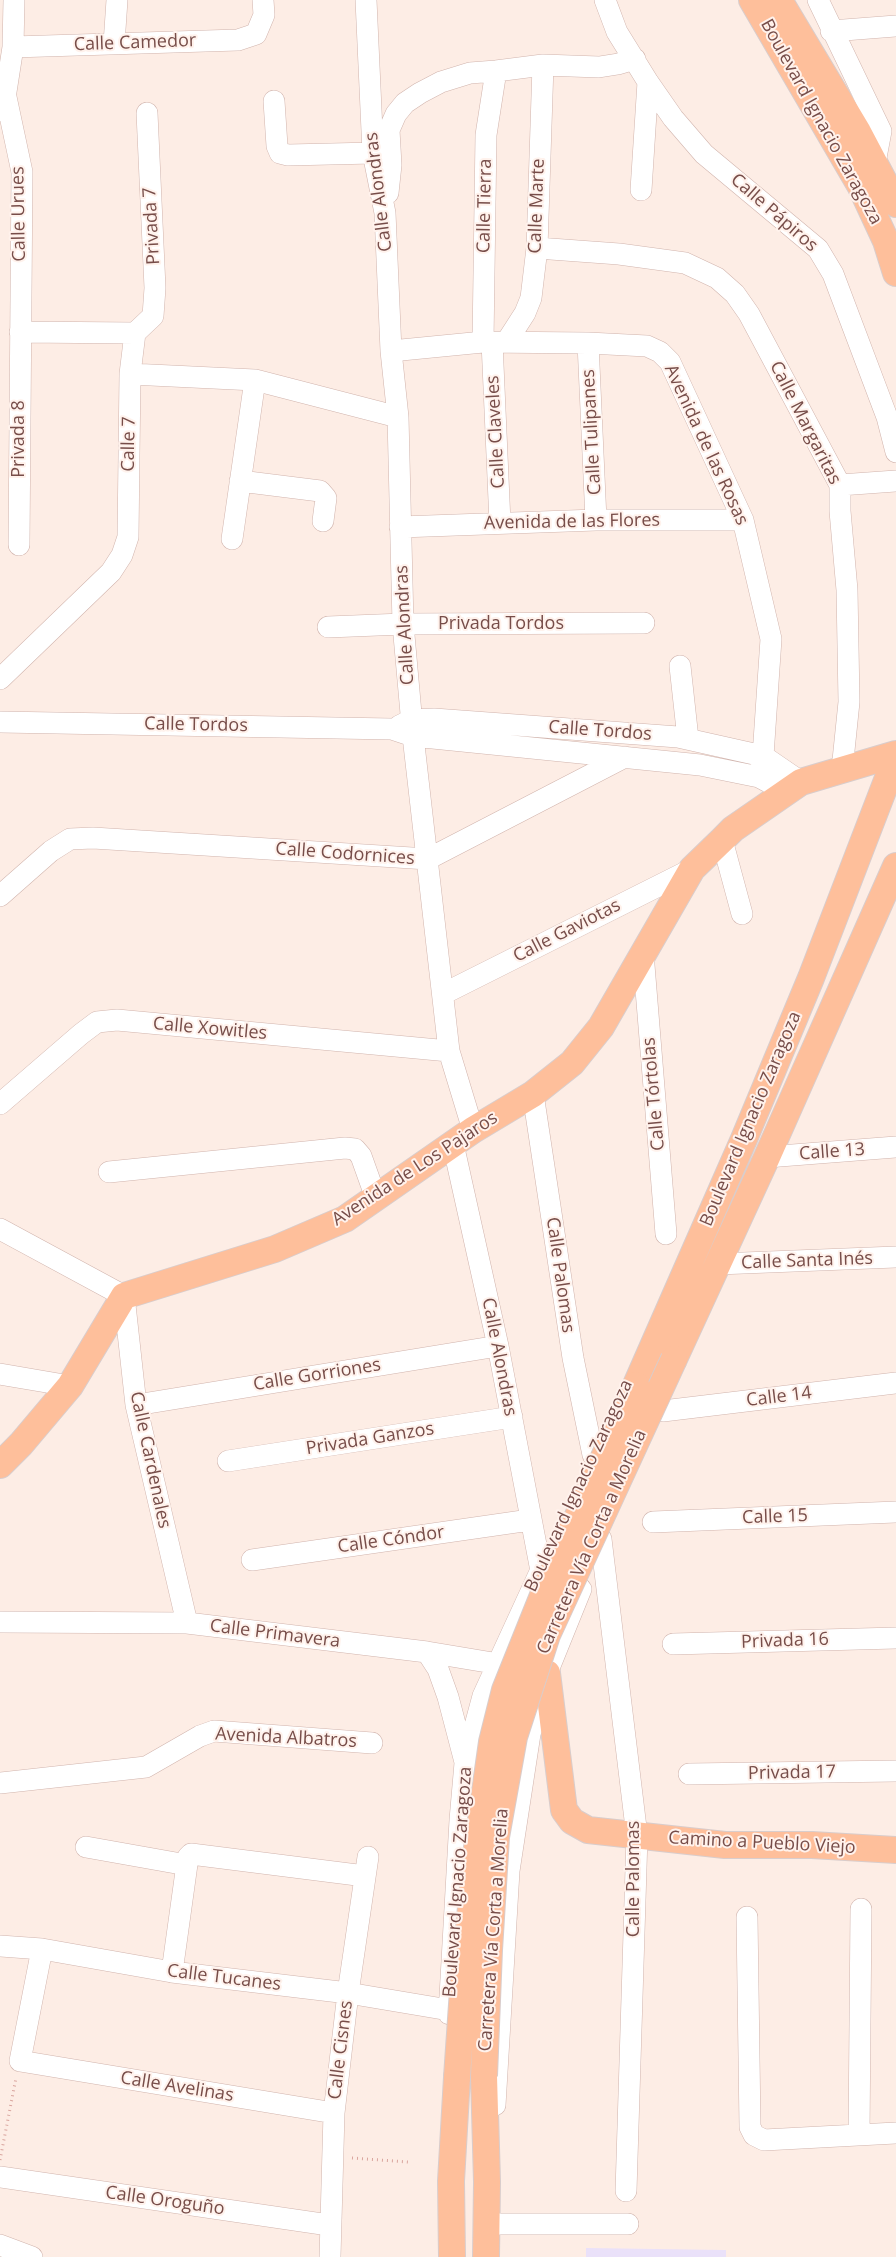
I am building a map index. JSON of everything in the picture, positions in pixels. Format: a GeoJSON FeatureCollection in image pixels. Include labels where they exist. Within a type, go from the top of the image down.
{"type":"FeatureCollection","features":[{"type":"Feature","properties":{"kind":"main road","name":"Boulevard Ignacio Zaragoza"},"geometry":{"type":"LineString","coordinates":[[752,0],[861,187],[886,241],[896,273]]}},
{"type":"Feature","properties":{"kind":"main road","name":"Boulevard Ignacio Zaragoza"},"geometry":{"type":"LineString","coordinates":[[779,0],[894,194]]}},
{"type":"Feature","properties":{"kind":"main road","name":"Boulevard Ignacio Zaragoza"},"geometry":{"type":"LineString","coordinates":[[681,1282],[811,978],[896,756]]}},
{"type":"Feature","properties":{"kind":"main road"},"geometry":{"type":"LineString","coordinates":[[643,953],[692,869],[733,829],[794,787],[852,767],[896,756]]}},
{"type":"Feature","properties":{"kind":"main road","name":"Boulevard Ignacio Zaragoza"},"geometry":{"type":"LineString","coordinates":[[703,1298],[896,866]]}},
{"type":"Feature","properties":{"kind":"main road","name":"Avenida de Los Pajaros"},"geometry":{"type":"LineString","coordinates":[[124,1296],[275,1250],[345,1219],[463,1137],[533,1094],[572,1063],[601,1027],[643,953]]}},
{"type":"Feature","properties":{"kind":"main road","name":"Carretera Vía Corta a Morelia"},"geometry":{"type":"LineString","coordinates":[[451,2181],[463,1990],[476,1854],[492,1742],[505,1690],[546,1588],[681,1282]]}},
{"type":"Feature","properties":{"kind":"main road"},"geometry":{"type":"LineString","coordinates":[[0,1465],[21,1444],[70,1386],[124,1296]]}},
{"type":"Feature","properties":{"kind":"main road","name":"Carretera Vía Corta a Morelia"},"geometry":{"type":"LineString","coordinates":[[487,2182],[484,2076],[489,1950],[496,1837],[514,1737],[547,1635],[703,1298]]}},
{"type":"Feature","properties":{"kind":"main road","name":"Camino a Pueblo Viejo"},"geometry":{"type":"LineString","coordinates":[[548,1674],[564,1810],[572,1822],[588,1830],[725,1845],[812,1845],[896,1850]]}},
{"type":"Feature","properties":{"kind":"main road","name":"Boulevard Ignacio Zaragoza"},"geometry":{"type":"LineString","coordinates":[[451,2181],[452,2257]]}},
{"type":"Feature","properties":{"kind":"main road","name":"Boulevard Ignacio Zaragoza"},"geometry":{"type":"LineString","coordinates":[[486,2257],[487,2182]]}},
{"type":"Feature","properties":{"kind":"street","name":"Calle Urues"},"geometry":{"type":"LineString","coordinates":[[0,122],[13,47],[14,0]]}},
{"type":"Feature","properties":{"kind":"street"},"geometry":{"type":"LineString","coordinates":[[114,44],[117,0]]}},
{"type":"Feature","properties":{"kind":"street","name":"Calle Camedor"},"geometry":{"type":"LineString","coordinates":[[13,47],[238,40],[256,34],[264,15],[263,0]]}},
{"type":"Feature","properties":{"kind":"street","name":"Calle Alondras"},"geometry":{"type":"LineString","coordinates":[[366,0],[373,152],[385,213],[391,351],[398,417],[403,624],[412,728],[449,1051],[498,1346],[541,1571]]}},
{"type":"Feature","properties":{"kind":"street","name":"Calle Pápiros"},"geometry":{"type":"LineString","coordinates":[[605,0],[617,32],[673,118],[704,154],[818,249],[833,274],[887,416],[896,452]]}},
{"type":"Feature","properties":{"kind":"street"},"geometry":{"type":"LineString","coordinates":[[818,0],[831,31],[888,127],[875,163]]}},
{"type":"Feature","properties":{"kind":"street"},"geometry":{"type":"LineString","coordinates":[[831,31],[896,26]]}},
{"type":"Feature","properties":{"kind":"street"},"geometry":{"type":"LineString","coordinates":[[385,213],[391,165],[389,130],[396,114],[405,103],[441,82],[470,73],[496,72],[543,65],[599,66],[618,64],[635,59]]}},
{"type":"Feature","properties":{"kind":"street","name":"Calle Marte"},"geometry":{"type":"LineString","coordinates":[[494,342],[525,313],[531,298],[537,248],[543,65]]}},
{"type":"Feature","properties":{"kind":"street","name":"Calle Tierra"},"geometry":{"type":"LineString","coordinates":[[494,342],[486,135],[496,72]]}},
{"type":"Feature","properties":{"kind":"street"},"geometry":{"type":"LineString","coordinates":[[641,190],[648,82]]}},
{"type":"Feature","properties":{"kind":"street","name":"Calle Urues"},"geometry":{"type":"LineString","coordinates":[[3,97],[22,172],[20,332]]}},
{"type":"Feature","properties":{"kind":"street"},"geometry":{"type":"LineString","coordinates":[[274,101],[277,146],[280,153],[288,155],[373,152]]}},
{"type":"Feature","properties":{"kind":"street","name":"Privada 7"},"geometry":{"type":"LineString","coordinates":[[135,333],[153,316],[155,288],[147,113]]}},
{"type":"Feature","properties":{"kind":"street","name":"Calle Margaritas"},"geometry":{"type":"LineString","coordinates":[[537,248],[673,260],[696,267],[717,278],[735,294],[749,314],[840,485],[840,512],[847,590],[852,767]]}},
{"type":"Feature","properties":{"kind":"street"},"geometry":{"type":"LineString","coordinates":[[20,332],[135,333]]}},
{"type":"Feature","properties":{"kind":"street","name":"Privada 8"},"geometry":{"type":"LineString","coordinates":[[19,545],[20,332]]}},
{"type":"Feature","properties":{"kind":"street","name":"Calle 7"},"geometry":{"type":"LineString","coordinates":[[0,679],[111,572],[122,555],[128,537],[130,374],[135,333]]}},
{"type":"Feature","properties":{"kind":"street","name":"Avenida de las Rosas"},"geometry":{"type":"LineString","coordinates":[[391,351],[494,342],[588,343],[647,346],[660,352],[670,362],[743,520],[771,639],[761,767]]}},
{"type":"Feature","properties":{"kind":"street","name":"Calle Claveles"},"geometry":{"type":"LineString","coordinates":[[494,342],[500,523]]}},
{"type":"Feature","properties":{"kind":"street","name":"Calle Tulipanes"},"geometry":{"type":"LineString","coordinates":[[588,343],[596,520]]}},
{"type":"Feature","properties":{"kind":"street"},"geometry":{"type":"LineString","coordinates":[[130,374],[254,380],[398,417]]}},
{"type":"Feature","properties":{"kind":"street"},"geometry":{"type":"LineString","coordinates":[[232,540],[254,380]]}},
{"type":"Feature","properties":{"kind":"street"},"geometry":{"type":"LineString","coordinates":[[840,485],[896,480]]}},
{"type":"Feature","properties":{"kind":"street"},"geometry":{"type":"LineString","coordinates":[[240,481],[320,491],[326,498],[322,521]]}},
{"type":"Feature","properties":{"kind":"street","name":"Avenida de las Flores"},"geometry":{"type":"LineString","coordinates":[[400,527],[596,520],[743,520]]}},
{"type":"Feature","properties":{"kind":"street","name":"Privada Tordos"},"geometry":{"type":"LineString","coordinates":[[328,627],[403,624],[644,623]]}},
{"type":"Feature","properties":{"kind":"street"},"geometry":{"type":"LineString","coordinates":[[680,666],[688,739]]}},
{"type":"Feature","properties":{"kind":"street","name":"Calle Tordos"},"geometry":{"type":"LineString","coordinates":[[412,728],[434,719],[688,739],[761,767],[794,787]]}},
{"type":"Feature","properties":{"kind":"street","name":"Calle Tordos"},"geometry":{"type":"LineString","coordinates":[[0,722],[412,728],[625,757],[700,765],[761,767]]}},
{"type":"Feature","properties":{"kind":"street","name":"Calle Codornices"},"geometry":{"type":"LineString","coordinates":[[0,896],[51,851],[70,840],[94,838],[428,859],[625,757]]}},
{"type":"Feature","properties":{"kind":"street"},"geometry":{"type":"LineString","coordinates":[[722,840],[742,914]]}},
{"type":"Feature","properties":{"kind":"street","name":"Calle Gaviotas"},"geometry":{"type":"LineString","coordinates":[[442,994],[692,869]]}},
{"type":"Feature","properties":{"kind":"street","name":"Calle Tórtolas"},"geometry":{"type":"LineString","coordinates":[[643,953],[666,1234]]}},
{"type":"Feature","properties":{"kind":"street","name":"Calle Xowitles"},"geometry":{"type":"LineString","coordinates":[[0,1104],[97,1022],[118,1020],[449,1051]]}},
{"type":"Feature","properties":{"kind":"street","name":"Calle Palomas"},"geometry":{"type":"LineString","coordinates":[[533,1094],[573,1358],[593,1455]]}},
{"type":"Feature","properties":{"kind":"street","name":"Calle 13"},"geometry":{"type":"LineString","coordinates":[[767,1157],[896,1147]]}},
{"type":"Feature","properties":{"kind":"street"},"geometry":{"type":"LineString","coordinates":[[109,1172],[345,1148],[355,1150],[361,1156],[376,1198]]}},
{"type":"Feature","properties":{"kind":"street"},"geometry":{"type":"LineString","coordinates":[[0,1229],[124,1296]]}},
{"type":"Feature","properties":{"kind":"street","name":"Calle Santa Inés"},"geometry":{"type":"LineString","coordinates":[[718,1264],[896,1257]]}},
{"type":"Feature","properties":{"kind":"street","name":"Boulevard Ignacio Zaragoza"},"geometry":{"type":"LineString","coordinates":[[451,2181],[448,2157],[449,2010],[465,1763],[483,1696],[497,1663],[656,1319],[681,1282]]}},
{"type":"Feature","properties":{"kind":"street","name":"Calle Cardenales"},"geometry":{"type":"LineString","coordinates":[[124,1296],[136,1405],[187,1623]]}},
{"type":"Feature","properties":{"kind":"street","name":"Boulevard Ignacio Zaragoza"},"geometry":{"type":"LineString","coordinates":[[487,2182],[496,2095],[508,1871],[530,1734],[548,1674],[601,1539],[663,1411],[694,1340],[703,1298]]}},
{"type":"Feature","properties":{"kind":"street","name":"Calle Gorriones"},"geometry":{"type":"LineString","coordinates":[[136,1405],[498,1346]]}},
{"type":"Feature","properties":{"kind":"street"},"geometry":{"type":"LineString","coordinates":[[0,1374],[70,1386]]}},
{"type":"Feature","properties":{"kind":"street","name":"Calle 14"},"geometry":{"type":"LineString","coordinates":[[663,1411],[896,1383]]}},
{"type":"Feature","properties":{"kind":"street","name":"Privada Ganzos"},"geometry":{"type":"LineString","coordinates":[[228,1461],[512,1417]]}},
{"type":"Feature","properties":{"kind":"street","name":"Calle 15"},"geometry":{"type":"LineString","coordinates":[[653,1522],[896,1512]]}},
{"type":"Feature","properties":{"kind":"street","name":"Calle Cóndor"},"geometry":{"type":"LineString","coordinates":[[252,1560],[530,1520]]}},
{"type":"Feature","properties":{"kind":"street","name":"Calle Palomas"},"geometry":{"type":"LineString","coordinates":[[601,1539],[637,1836],[626,2191]]}},
{"type":"Feature","properties":{"kind":"street","name":"Calle Primavera"},"geometry":{"type":"LineString","coordinates":[[0,1622],[187,1623],[427,1652],[497,1663],[548,1674]]}},
{"type":"Feature","properties":{"kind":"street","name":"Privada 16"},"geometry":{"type":"LineString","coordinates":[[673,1644],[896,1638]]}},
{"type":"Feature","properties":{"kind":"street"},"geometry":{"type":"LineString","coordinates":[[427,1652],[438,1669],[448,1697],[465,1763]]}},
{"type":"Feature","properties":{"kind":"street","name":"Avenida Albatros"},"geometry":{"type":"LineString","coordinates":[[0,1783],[146,1767],[200,1736],[214,1731],[372,1743]]}},
{"type":"Feature","properties":{"kind":"street","name":"Privada 17"},"geometry":{"type":"LineString","coordinates":[[688,1774],[896,1771]]}},
{"type":"Feature","properties":{"kind":"street","name":"Calle Cisnes"},"geometry":{"type":"LineString","coordinates":[[86,1847],[189,1860],[194,1853],[367,1866],[348,1993],[334,2113],[329,2225],[330,2257]]}},
{"type":"Feature","properties":{"kind":"street"},"geometry":{"type":"LineString","coordinates":[[172,1972],[189,1860]]}},
{"type":"Feature","properties":{"kind":"street"},"geometry":{"type":"LineString","coordinates":[[859,2135],[861,1909]]}},
{"type":"Feature","properties":{"kind":"street"},"geometry":{"type":"LineString","coordinates":[[747,1917],[750,2127],[754,2136],[764,2140],[896,2133]]}},
{"type":"Feature","properties":{"kind":"street","name":"Calle Tucanes"},"geometry":{"type":"LineString","coordinates":[[0,1946],[42,1949],[172,1972],[348,1993],[449,2010]]}},
{"type":"Feature","properties":{"kind":"street"},"geometry":{"type":"LineString","coordinates":[[20,2060],[42,1949]]}},
{"type":"Feature","properties":{"kind":"street","name":"Calle Avelinas"},"geometry":{"type":"LineString","coordinates":[[20,2060],[334,2113]]}},
{"type":"Feature","properties":{"kind":"street","name":"Calle Oroguño"},"geometry":{"type":"LineString","coordinates":[[0,2178],[329,2225]]}},
{"type":"Feature","properties":{"kind":"street"},"geometry":{"type":"LineString","coordinates":[[487,2224],[628,2224]]}},
{"type":"Feature","properties":{"kind":"street"},"geometry":{"type":"LineString","coordinates":[[0,2245],[32,2257]]}},
{"type":"Feature","properties":{"kind":"path"},"geometry":{"type":"LineString","coordinates":[[0,2160],[20,2060]]}},
{"type":"Feature","properties":{"kind":"path"},"geometry":{"type":"LineString","coordinates":[[332,2156],[408,2162]]}},
{"type":"Feature","properties":{"kind":"shaded area"},"geometry":{"type":"Polygon","coordinates":[[[586,2248],[726,2250],[726,2257],[586,2257],[586,2248]]]}}]}
